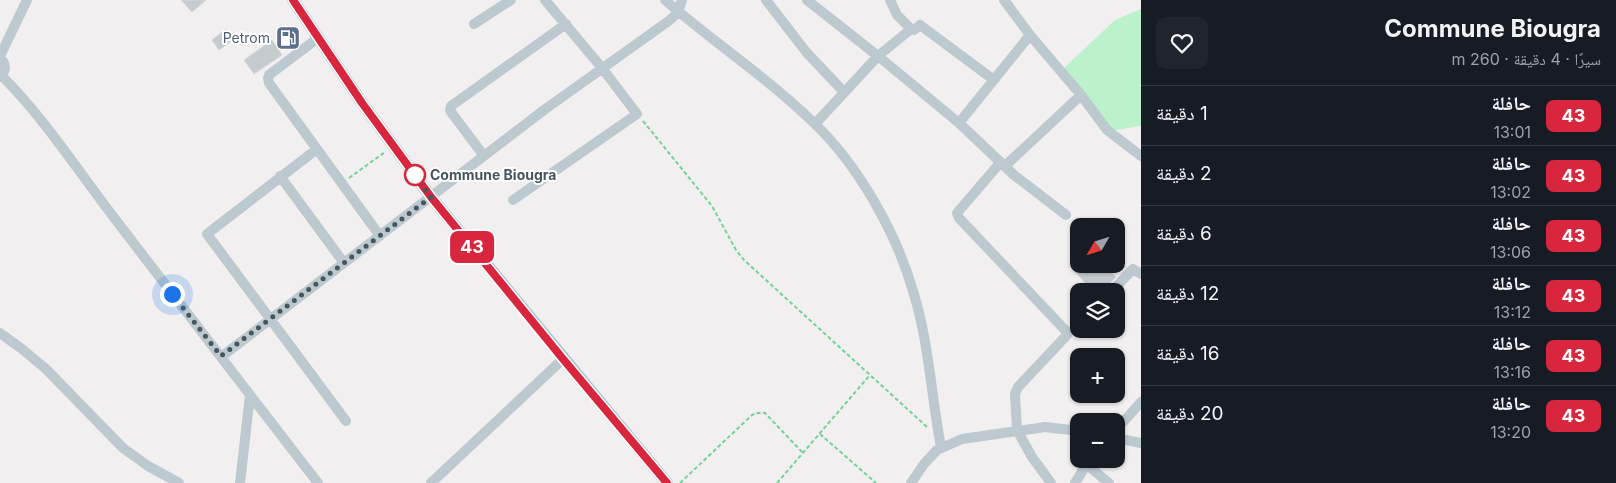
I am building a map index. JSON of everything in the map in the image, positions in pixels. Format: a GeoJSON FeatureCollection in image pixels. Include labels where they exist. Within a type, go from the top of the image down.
{"type":"FeatureCollection","features":[{"type":"Feature","properties":{"kind":"main road"},"geometry":{"type":"LineString","coordinates":[[293,0],[431,197],[667,483]]}},
{"type":"Feature","properties":{"kind":"street"},"geometry":{"type":"LineString","coordinates":[[27,0],[0,57],[5,66],[1,77],[23,97],[39,116],[318,483]]}},
{"type":"Feature","properties":{"kind":"street"},"geometry":{"type":"LineString","coordinates":[[474,24],[512,0]]}},
{"type":"Feature","properties":{"kind":"street"},"geometry":{"type":"LineString","coordinates":[[513,200],[637,114],[602,68],[545,0]]}},
{"type":"Feature","properties":{"kind":"street"},"geometry":{"type":"LineString","coordinates":[[665,0],[784,96],[815,124],[845,157],[867,191],[886,224],[904,262],[913,290],[922,323],[941,443]]}},
{"type":"Feature","properties":{"kind":"street"},"geometry":{"type":"LineString","coordinates":[[678,12],[682,0]]}},
{"type":"Feature","properties":{"kind":"street"},"geometry":{"type":"LineString","coordinates":[[221,356],[484,156],[670,20],[689,0]]}},
{"type":"Feature","properties":{"kind":"street"},"geometry":{"type":"LineString","coordinates":[[766,0],[808,53],[844,92]]}},
{"type":"Feature","properties":{"kind":"street"},"geometry":{"type":"LineString","coordinates":[[807,0],[959,123],[1003,165],[1066,214]]}},
{"type":"Feature","properties":{"kind":"street"},"geometry":{"type":"LineString","coordinates":[[890,0],[897,15],[912,29]]}},
{"type":"Feature","properties":{"kind":"street"},"geometry":{"type":"LineString","coordinates":[[1004,0],[1107,130],[1141,156]]}},
{"type":"Feature","properties":{"kind":"street"},"geometry":{"type":"LineString","coordinates":[[484,156],[451,112],[450,107],[566,24]]}},
{"type":"Feature","properties":{"kind":"street"},"geometry":{"type":"LineString","coordinates":[[815,124],[878,56],[912,29],[914,30],[920,25],[994,80]]}},
{"type":"Feature","properties":{"kind":"street"},"geometry":{"type":"LineString","coordinates":[[959,123],[1030,35]]}},
{"type":"Feature","properties":{"kind":"street"},"geometry":{"type":"LineString","coordinates":[[318,38],[269,74],[269,83],[380,236]]}},
{"type":"Feature","properties":{"kind":"street"},"geometry":{"type":"LineString","coordinates":[[1051,483],[1032,457],[1018,430],[1016,390],[1068,334],[957,214],[1003,165],[1081,95]]}},
{"type":"Feature","properties":{"kind":"street"},"geometry":{"type":"LineString","coordinates":[[317,149],[207,234],[346,421]]}},
{"type":"Feature","properties":{"kind":"street"},"geometry":{"type":"LineString","coordinates":[[280,176],[344,263]]}},
{"type":"Feature","properties":{"kind":"street"},"geometry":{"type":"LineString","coordinates":[[1120,283],[1133,269],[1141,274]]}},
{"type":"Feature","properties":{"kind":"street"},"geometry":{"type":"LineString","coordinates":[[0,333],[46,369],[123,448],[148,466],[179,483]]}},
{"type":"Feature","properties":{"kind":"street"},"geometry":{"type":"LineString","coordinates":[[431,483],[563,359]]}},
{"type":"Feature","properties":{"kind":"street"},"geometry":{"type":"LineString","coordinates":[[240,483],[250,395]]}},
{"type":"Feature","properties":{"kind":"street"},"geometry":{"type":"LineString","coordinates":[[1125,420],[1141,402]]}},
{"type":"Feature","properties":{"kind":"street"},"geometry":{"type":"LineString","coordinates":[[911,483],[941,443],[1045,427],[1070,430]]}},
{"type":"Feature","properties":{"kind":"street"},"geometry":{"type":"LineString","coordinates":[[1125,440],[1140,444]]}},
{"type":"Feature","properties":{"kind":"street"},"geometry":{"type":"LineString","coordinates":[[1075,483],[1084,468]]}},
{"type":"Feature","properties":{"kind":"street"},"geometry":{"type":"LineString","coordinates":[[1095,468],[1109,483]]}},
{"type":"Feature","properties":{"kind":"path"},"geometry":{"type":"LineString","coordinates":[[637,114],[712,206],[736,250],[744,260],[870,374],[941,443]]}},
{"type":"Feature","properties":{"kind":"path"},"geometry":{"type":"LineString","coordinates":[[342,183],[394,146]]}},
{"type":"Feature","properties":{"kind":"path"},"geometry":{"type":"LineString","coordinates":[[777,483],[870,374]]}},
{"type":"Feature","properties":{"kind":"path"},"geometry":{"type":"LineString","coordinates":[[680,483],[756,412],[765,414],[803,453]]}},
{"type":"Feature","properties":{"kind":"path"},"geometry":{"type":"LineString","coordinates":[[819,434],[876,483]]}},
{"type":"Feature","properties":{"kind":"green space"},"geometry":{"type":"Polygon","coordinates":[[[1141,9],[1141,126],[1110,131],[1064,68],[1115,20],[1141,9]]]}},
{"type":"Feature","properties":{"kind":"building"},"geometry":{"type":"Polygon","coordinates":[[[181,0],[206,0],[192,12],[181,0]]]}},
{"type":"Feature","properties":{"kind":"building"},"geometry":{"type":"Polygon","coordinates":[[[226,29],[233,40],[219,50],[212,40],[226,29]]]}},
{"type":"Feature","properties":{"kind":"building"},"geometry":{"type":"Polygon","coordinates":[[[272,40],[282,55],[254,74],[244,60],[272,40]]]}},
{"type":"Feature","properties":{"kind":"building"},"geometry":{"type":"Polygon","coordinates":[[[1076,273],[1112,273],[1116,277],[1110,283],[1085,283],[1076,273]]]}},
{"type":"Feature","properties":{"kind":"bus line","name":"43"},"geometry":{"type":"LineString","coordinates":[[293,0],[362,103],[431,197],[667,483]]}},
{"type":"Feature","properties":{"kind":"place","name":"Petrom"},"geometry":{"type":"Point","coordinates":[288,38]}},
{"type":"Feature","properties":{"kind":"place","name":"Commune Biougra"},"geometry":{"type":"Point","coordinates":[415,175]}},
{"type":"Feature","properties":{"kind":"route"},"geometry":{"type":"LineString","coordinates":[[172,294],[221,356],[431,197],[412,172],[415,175]]}}]}
